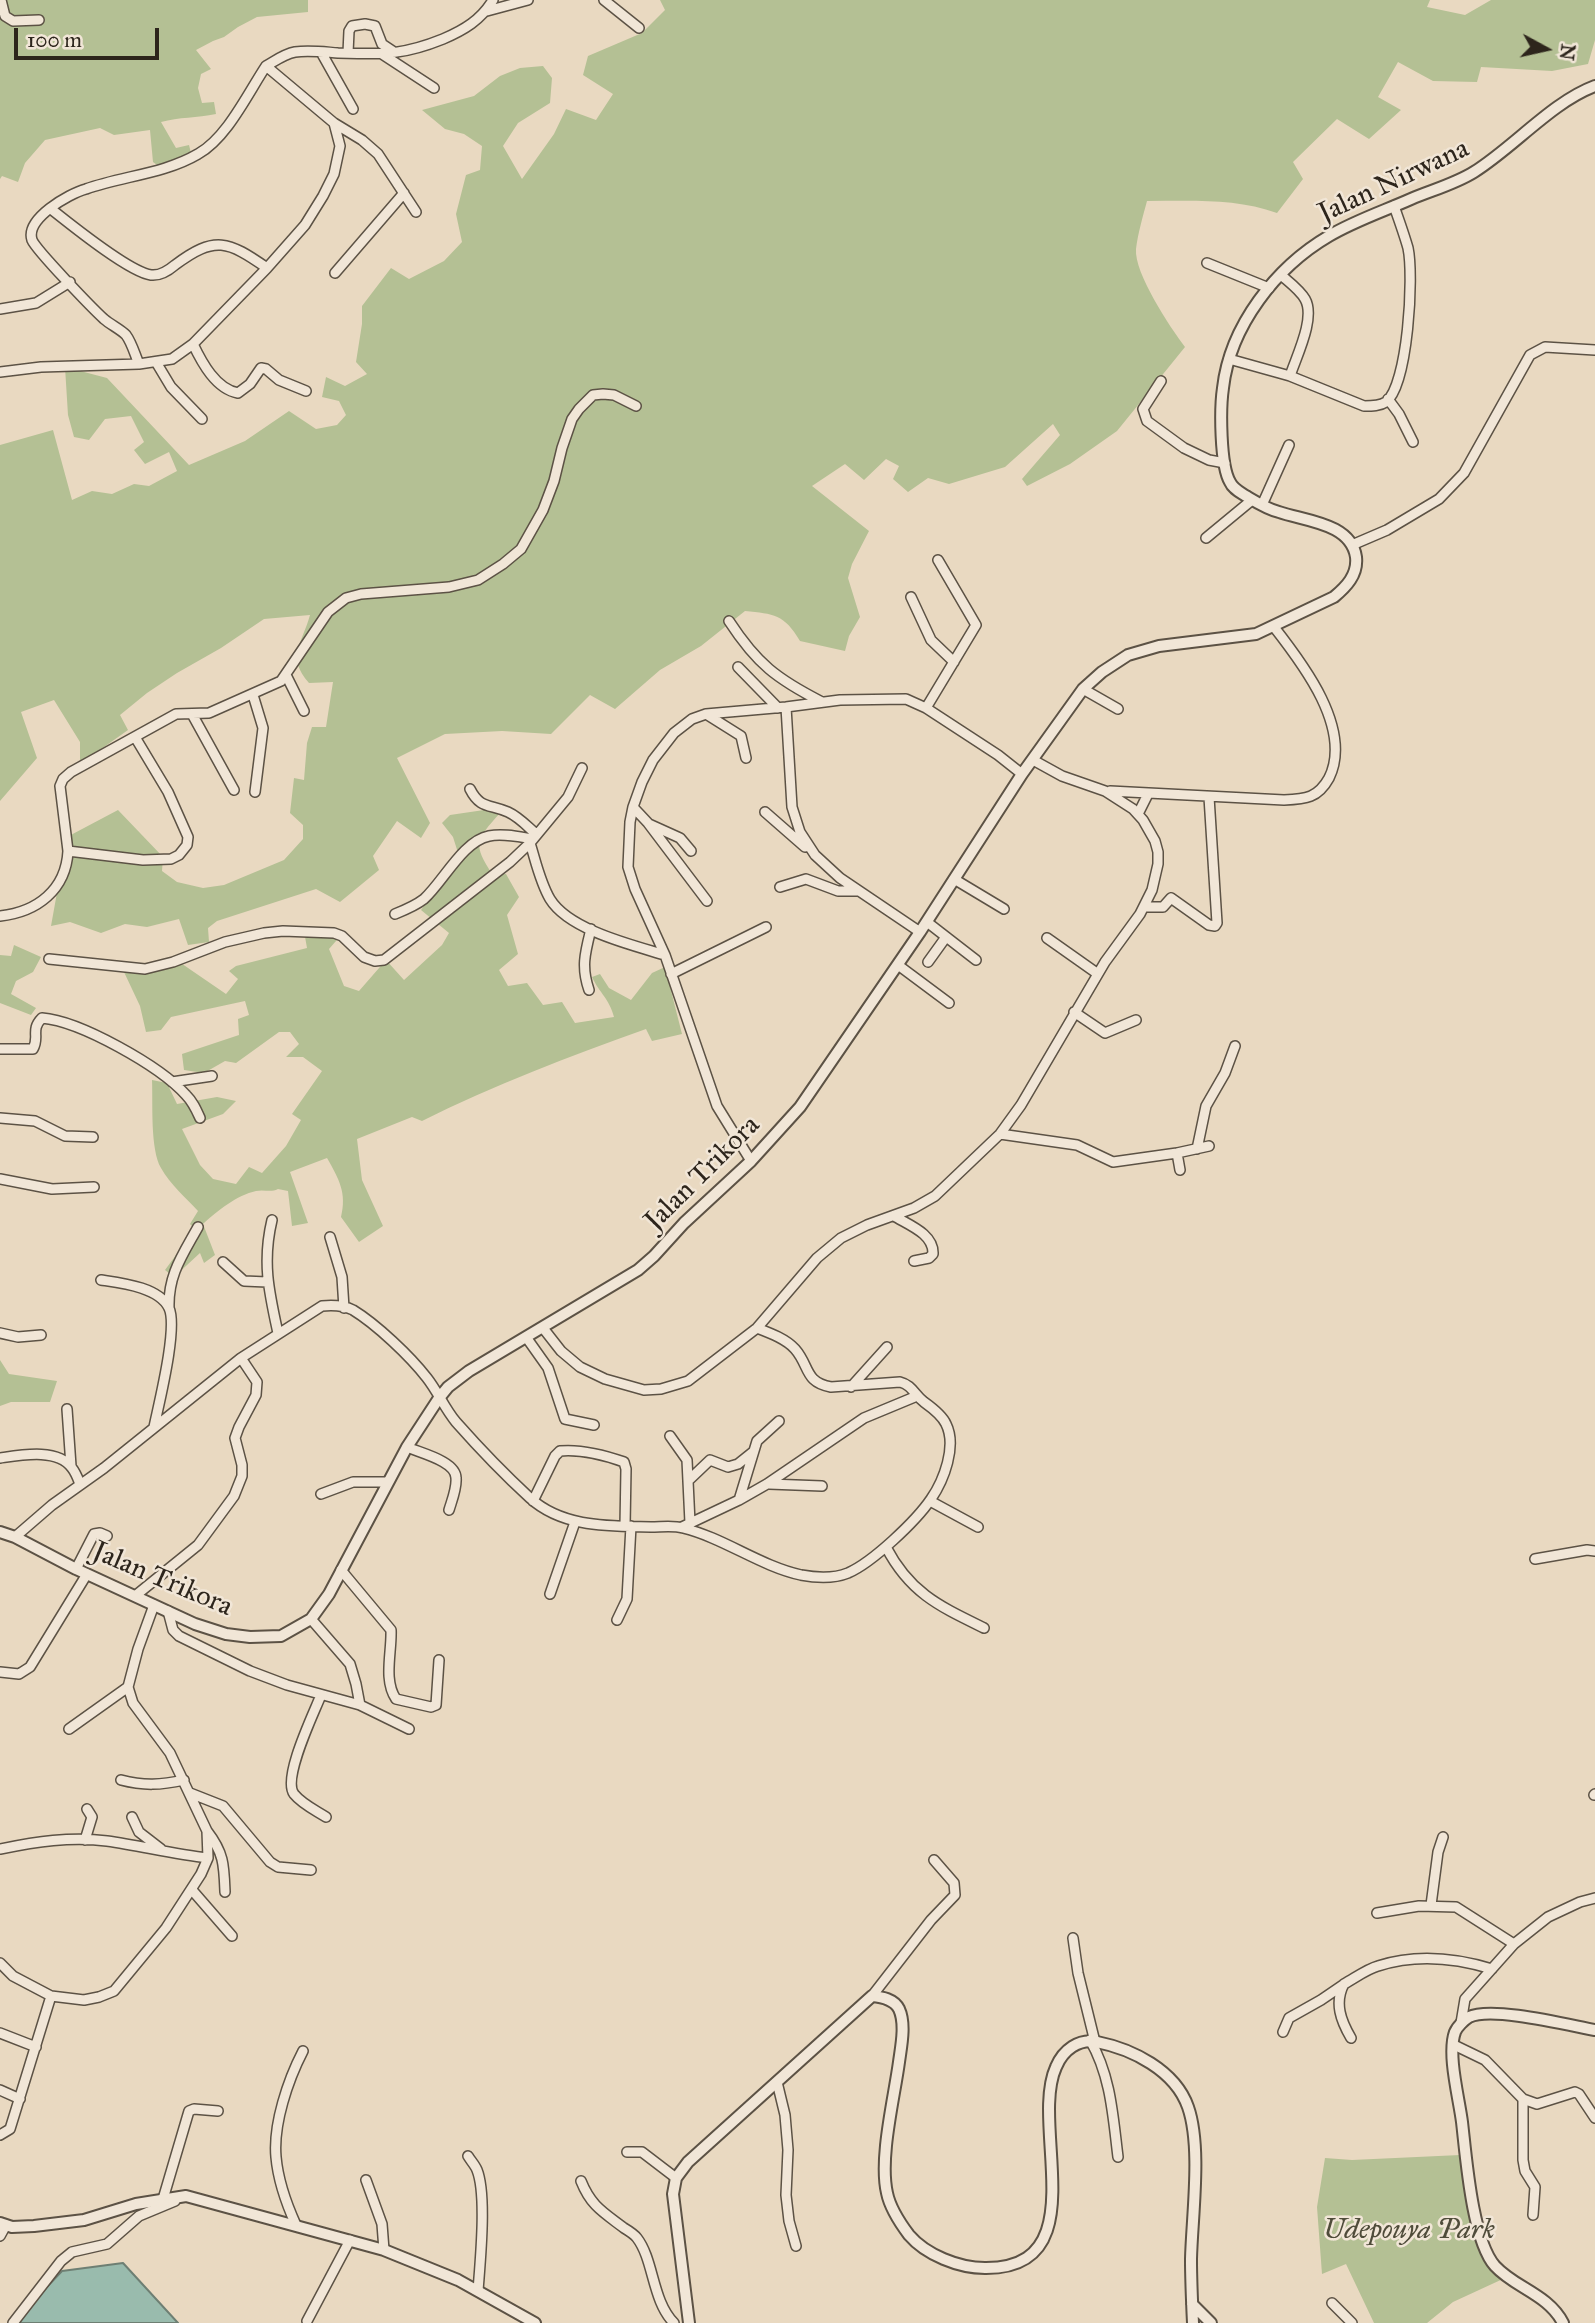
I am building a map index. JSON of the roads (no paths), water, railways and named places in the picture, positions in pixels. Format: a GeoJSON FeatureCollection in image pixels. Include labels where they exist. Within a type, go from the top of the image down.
{"type":"FeatureCollection","features":[{"type":"Feature","properties":{"kind":"street"},"geometry":{"type":"LineString","coordinates":[[1,0],[5,16],[13,21],[39,20]]}},
{"type":"Feature","properties":{"kind":"street"},"geometry":{"type":"LineString","coordinates":[[139,364],[125,335],[105,320],[33,242],[31,230],[34,222],[71,195],[173,166],[199,154],[217,140],[266,66],[294,52],[397,54],[422,47],[471,25],[487,11],[493,0]]}},
{"type":"Feature","properties":{"kind":"street"},"geometry":{"type":"LineString","coordinates":[[487,11],[528,0]]}},
{"type":"Feature","properties":{"kind":"street"},"geometry":{"type":"LineString","coordinates":[[604,0],[639,28]]}},
{"type":"Feature","properties":{"kind":"street"},"geometry":{"type":"LineString","coordinates":[[348,53],[352,26],[365,24],[375,26],[385,47],[397,54]]}},
{"type":"Feature","properties":{"kind":"street"},"geometry":{"type":"LineString","coordinates":[[321,52],[353,109]]}},
{"type":"Feature","properties":{"kind":"street"},"geometry":{"type":"LineString","coordinates":[[382,54],[434,88]]}},
{"type":"Feature","properties":{"kind":"street"},"geometry":{"type":"LineString","coordinates":[[266,66],[334,123],[362,140],[378,154],[416,212]]}},
{"type":"Feature","properties":{"kind":"street","name":"Jalan Nirwana"},"geometry":{"type":"LineString","coordinates":[[1354,550],[1345,535],[1338,531],[1277,512],[1230,484],[1222,442],[1223,389],[1228,359],[1246,320],[1281,275],[1329,236],[1467,176],[1493,160],[1567,100],[1595,86]]}},
{"type":"Feature","properties":{"kind":"street"},"geometry":{"type":"LineString","coordinates":[[0,372],[41,366],[156,362],[172,359],[193,344],[267,268],[304,225],[323,196],[334,174],[340,146],[334,123]]}},
{"type":"Feature","properties":{"kind":"street"},"geometry":{"type":"LineString","coordinates":[[335,273],[404,193]]}},
{"type":"Feature","properties":{"kind":"street"},"geometry":{"type":"LineString","coordinates":[[1228,359],[1290,376],[1364,406],[1376,406],[1388,399],[1394,391],[1401,367],[1410,297],[1408,249],[1394,206]]}},
{"type":"Feature","properties":{"kind":"street"},"geometry":{"type":"LineString","coordinates":[[51,209],[84,235],[140,272],[153,275],[164,273],[187,256],[216,243],[227,244],[248,254],[267,268]]}},
{"type":"Feature","properties":{"kind":"street"},"geometry":{"type":"LineString","coordinates":[[1207,263],[1269,288]]}},
{"type":"Feature","properties":{"kind":"street"},"geometry":{"type":"LineString","coordinates":[[1281,275],[1304,297],[1309,311],[1308,323],[1290,376]]}},
{"type":"Feature","properties":{"kind":"street"},"geometry":{"type":"LineString","coordinates":[[0,309],[36,303],[70,282]]}},
{"type":"Feature","properties":{"kind":"street"},"geometry":{"type":"LineString","coordinates":[[193,344],[215,380],[228,391],[239,393],[261,368],[279,380],[306,391]]}},
{"type":"Feature","properties":{"kind":"street"},"geometry":{"type":"LineString","coordinates":[[1354,550],[1439,499],[1464,473],[1530,355],[1545,347],[1595,350]]}},
{"type":"Feature","properties":{"kind":"street"},"geometry":{"type":"LineString","coordinates":[[156,362],[171,387],[202,419]]}},
{"type":"Feature","properties":{"kind":"street"},"geometry":{"type":"LineString","coordinates":[[1161,381],[1143,409],[1147,421],[1199,456],[1225,463]]}},
{"type":"Feature","properties":{"kind":"street"},"geometry":{"type":"LineString","coordinates":[[0,916],[17,914],[40,903],[55,891],[68,861],[60,786],[71,772],[176,714],[209,713],[281,681],[328,612],[346,598],[372,592],[449,587],[478,580],[503,564],[521,548],[544,510],[572,419],[579,409],[593,395],[603,394],[614,395],[636,406]]}},
{"type":"Feature","properties":{"kind":"street"},"geometry":{"type":"LineString","coordinates":[[1388,399],[1413,442]]}},
{"type":"Feature","properties":{"kind":"street"},"geometry":{"type":"LineString","coordinates":[[1206,538],[1257,502],[1289,445]]}},
{"type":"Feature","properties":{"kind":"street","name":"Jalan Trikora"},"geometry":{"type":"LineString","coordinates":[[0,1532],[195,1624],[226,1633],[250,1637],[281,1636],[311,1619],[329,1594],[407,1447],[448,1387],[469,1371],[638,1270],[751,1161],[800,1107],[927,922],[1022,774],[1083,689],[1116,662],[1145,649],[1247,636],[1274,627],[1334,597],[1351,580],[1355,569],[1354,550]]}},
{"type":"Feature","properties":{"kind":"street"},"geometry":{"type":"LineString","coordinates":[[926,708],[976,625],[937,560]]}},
{"type":"Feature","properties":{"kind":"street"},"geometry":{"type":"LineString","coordinates":[[911,597],[931,640],[954,662]]}},
{"type":"Feature","properties":{"kind":"street"},"geometry":{"type":"LineString","coordinates":[[729,621],[757,660],[801,691],[822,702]]}},
{"type":"Feature","properties":{"kind":"street"},"geometry":{"type":"LineString","coordinates":[[1105,791],[1284,800],[1308,797],[1323,789],[1332,771],[1335,744],[1330,721],[1304,667],[1274,627]]}},
{"type":"Feature","properties":{"kind":"street"},"geometry":{"type":"LineString","coordinates":[[738,667],[782,708],[792,807],[800,832],[815,855]]}},
{"type":"Feature","properties":{"kind":"street"},"geometry":{"type":"LineString","coordinates":[[286,675],[304,711]]}},
{"type":"Feature","properties":{"kind":"street"},"geometry":{"type":"LineString","coordinates":[[1083,689],[1118,709]]}},
{"type":"Feature","properties":{"kind":"street"},"geometry":{"type":"LineString","coordinates":[[253,695],[263,728],[255,792]]}},
{"type":"Feature","properties":{"kind":"street"},"geometry":{"type":"LineString","coordinates":[[751,1161],[717,1106],[665,955],[628,867],[633,807],[653,760],[674,733],[692,719],[706,714],[822,702],[906,699],[926,708],[1022,774]]}},
{"type":"Feature","properties":{"kind":"street"},"geometry":{"type":"LineString","coordinates":[[192,714],[234,790]]}},
{"type":"Feature","properties":{"kind":"street"},"geometry":{"type":"LineString","coordinates":[[706,714],[741,736],[746,758]]}},
{"type":"Feature","properties":{"kind":"street"},"geometry":{"type":"LineString","coordinates":[[68,851],[143,860],[171,859],[179,855],[187,845],[188,836],[168,792],[135,737]]}},
{"type":"Feature","properties":{"kind":"street"},"geometry":{"type":"LineString","coordinates":[[542,1328],[561,1351],[580,1367],[605,1379],[644,1390],[661,1390],[688,1381],[757,1328],[817,1258],[841,1238],[867,1225],[914,1208],[935,1196],[1000,1134],[1021,1105],[1098,974],[1144,907],[1155,878],[1158,852],[1151,834],[1138,814],[1125,802],[1105,791],[1062,776],[1034,760]]}},
{"type":"Feature","properties":{"kind":"street"},"geometry":{"type":"LineString","coordinates":[[49,959],[145,969],[173,962],[225,942],[283,931],[334,933],[342,936],[364,957],[375,961],[384,960],[510,862],[568,797],[582,768]]}},
{"type":"Feature","properties":{"kind":"street"},"geometry":{"type":"LineString","coordinates":[[470,789],[482,805],[509,813],[522,821],[533,839],[550,898],[557,909],[591,929],[665,955]]}},
{"type":"Feature","properties":{"kind":"street"},"geometry":{"type":"LineString","coordinates":[[1138,814],[1148,794]]}},
{"type":"Feature","properties":{"kind":"street"},"geometry":{"type":"LineString","coordinates":[[1144,907],[1163,907],[1171,898],[1209,925],[1215,926],[1217,923],[1209,797]]}},
{"type":"Feature","properties":{"kind":"street"},"geometry":{"type":"LineString","coordinates":[[633,807],[707,901]]}},
{"type":"Feature","properties":{"kind":"street"},"geometry":{"type":"LineString","coordinates":[[765,812],[840,878],[920,932]]}},
{"type":"Feature","properties":{"kind":"street"},"geometry":{"type":"LineString","coordinates":[[648,823],[680,838],[691,851]]}},
{"type":"Feature","properties":{"kind":"street"},"geometry":{"type":"LineString","coordinates":[[395,914],[411,908],[425,898],[461,855],[487,836],[533,839]]}},
{"type":"Feature","properties":{"kind":"street"},"geometry":{"type":"LineString","coordinates":[[780,887],[806,879],[838,891],[859,891]]}},
{"type":"Feature","properties":{"kind":"street"},"geometry":{"type":"LineString","coordinates":[[954,879],[1003,909]]}},
{"type":"Feature","properties":{"kind":"street"},"geometry":{"type":"LineString","coordinates":[[927,922],[975,960]]}},
{"type":"Feature","properties":{"kind":"street"},"geometry":{"type":"LineString","coordinates":[[671,974],[766,927]]}},
{"type":"Feature","properties":{"kind":"street"},"geometry":{"type":"LineString","coordinates":[[589,990],[584,975],[584,961],[591,929]]}},
{"type":"Feature","properties":{"kind":"street"},"geometry":{"type":"LineString","coordinates":[[929,962],[946,937]]}},
{"type":"Feature","properties":{"kind":"street"},"geometry":{"type":"LineString","coordinates":[[1047,938],[1098,974]]}},
{"type":"Feature","properties":{"kind":"street"},"geometry":{"type":"LineString","coordinates":[[898,965],[949,1003]]}},
{"type":"Feature","properties":{"kind":"street"},"geometry":{"type":"LineString","coordinates":[[1074,1012],[1105,1033],[1136,1020]]}},
{"type":"Feature","properties":{"kind":"street"},"geometry":{"type":"LineString","coordinates":[[0,1049],[33,1049],[36,1042],[36,1024],[42,1018],[83,1030],[106,1040],[172,1082],[193,1102],[200,1118]]}},
{"type":"Feature","properties":{"kind":"street"},"geometry":{"type":"LineString","coordinates":[[1197,1149],[1206,1106],[1225,1073],[1236,1046]]}},
{"type":"Feature","properties":{"kind":"street"},"geometry":{"type":"LineString","coordinates":[[172,1082],[212,1076]]}},
{"type":"Feature","properties":{"kind":"street"},"geometry":{"type":"LineString","coordinates":[[0,1118],[36,1121],[65,1136],[93,1138]]}},
{"type":"Feature","properties":{"kind":"street"},"geometry":{"type":"LineString","coordinates":[[1000,1134],[1077,1145],[1112,1162],[1209,1146]]}},
{"type":"Feature","properties":{"kind":"street"},"geometry":{"type":"LineString","coordinates":[[1177,1153],[1180,1170]]}},
{"type":"Feature","properties":{"kind":"street"},"geometry":{"type":"LineString","coordinates":[[0,1179],[52,1189],[94,1186]]}},
{"type":"Feature","properties":{"kind":"street"},"geometry":{"type":"LineString","coordinates":[[894,1216],[923,1233],[931,1243],[933,1254],[929,1258],[914,1261]]}},
{"type":"Feature","properties":{"kind":"street"},"geometry":{"type":"LineString","coordinates":[[272,1220],[266,1243],[267,1282],[278,1333]]}},
{"type":"Feature","properties":{"kind":"street"},"geometry":{"type":"LineString","coordinates":[[154,1427],[172,1325],[169,1290],[173,1274],[198,1227]]}},
{"type":"Feature","properties":{"kind":"street"},"geometry":{"type":"LineString","coordinates":[[330,1237],[342,1277],[344,1308]]}},
{"type":"Feature","properties":{"kind":"street"},"geometry":{"type":"LineString","coordinates":[[223,1262],[244,1281],[267,1282]]}},
{"type":"Feature","properties":{"kind":"street"},"geometry":{"type":"LineString","coordinates":[[101,1280],[136,1286],[163,1300],[169,1308]]}},
{"type":"Feature","properties":{"kind":"street"},"geometry":{"type":"LineString","coordinates":[[15,1537],[241,1357],[322,1306],[336,1305],[352,1310],[397,1346],[429,1381],[455,1421],[533,1501],[575,1522],[628,1526],[686,1525],[739,1500],[864,1418],[917,1396]]}},
{"type":"Feature","properties":{"kind":"street"},"geometry":{"type":"LineString","coordinates":[[686,1525],[775,1566],[801,1574],[831,1578],[849,1572],[886,1547],[930,1501],[939,1485],[949,1453],[950,1435],[946,1422],[917,1396],[912,1387],[900,1382],[851,1387],[820,1385],[808,1373],[796,1350],[776,1336],[757,1328]]}},
{"type":"Feature","properties":{"kind":"street"},"geometry":{"type":"LineString","coordinates":[[0,1333],[18,1337],[41,1335]]}},
{"type":"Feature","properties":{"kind":"street"},"geometry":{"type":"LineString","coordinates":[[526,1337],[548,1368],[565,1419],[594,1425]]}},
{"type":"Feature","properties":{"kind":"street"},"geometry":{"type":"LineString","coordinates":[[851,1387],[887,1347]]}},
{"type":"Feature","properties":{"kind":"street"},"geometry":{"type":"LineString","coordinates":[[135,1596],[198,1545],[234,1496],[242,1476],[236,1438],[256,1395],[257,1382],[241,1357]]}},
{"type":"Feature","properties":{"kind":"street"},"geometry":{"type":"LineString","coordinates":[[67,1409],[71,1466],[80,1484]]}},
{"type":"Feature","properties":{"kind":"street"},"geometry":{"type":"LineString","coordinates":[[739,1500],[761,1437],[779,1421]]}},
{"type":"Feature","properties":{"kind":"street"},"geometry":{"type":"LineString","coordinates":[[670,1436],[687,1460],[689,1480],[686,1525]]}},
{"type":"Feature","properties":{"kind":"street"},"geometry":{"type":"LineString","coordinates":[[407,1447],[454,1469],[457,1478],[449,1510]]}},
{"type":"Feature","properties":{"kind":"street"},"geometry":{"type":"LineString","coordinates":[[533,1501],[560,1451],[585,1452],[624,1462],[628,1526],[626,1599],[617,1620]]}},
{"type":"Feature","properties":{"kind":"street"},"geometry":{"type":"LineString","coordinates":[[689,1480],[710,1460],[729,1467],[754,1452]]}},
{"type":"Feature","properties":{"kind":"street"},"geometry":{"type":"LineString","coordinates":[[0,1458],[46,1455],[71,1466]]}},
{"type":"Feature","properties":{"kind":"street"},"geometry":{"type":"LineString","coordinates":[[321,1494],[353,1482],[388,1482]]}},
{"type":"Feature","properties":{"kind":"street"},"geometry":{"type":"LineString","coordinates":[[767,1483],[822,1486]]}},
{"type":"Feature","properties":{"kind":"street"},"geometry":{"type":"LineString","coordinates":[[930,1501],[978,1527]]}},
{"type":"Feature","properties":{"kind":"street"},"geometry":{"type":"LineString","coordinates":[[550,1594],[575,1522]]}},
{"type":"Feature","properties":{"kind":"street"},"geometry":{"type":"LineString","coordinates":[[76,1569],[94,1534],[107,1536]]}},
{"type":"Feature","properties":{"kind":"street"},"geometry":{"type":"LineString","coordinates":[[886,1547],[893,1561],[924,1596],[984,1628]]}},
{"type":"Feature","properties":{"kind":"street"},"geometry":{"type":"LineString","coordinates":[[1535,1559],[1595,1551]]}},
{"type":"Feature","properties":{"kind":"street"},"geometry":{"type":"LineString","coordinates":[[341,1570],[391,1630],[389,1677],[396,1699],[431,1707],[436,1705],[439,1660]]}},
{"type":"Feature","properties":{"kind":"street"},"geometry":{"type":"LineString","coordinates":[[0,1672],[19,1674],[30,1667],[87,1574]]}},
{"type":"Feature","properties":{"kind":"street"},"geometry":{"type":"LineString","coordinates":[[154,1605],[128,1687],[133,1703],[170,1753],[207,1832],[217,1844],[224,1859],[225,1892]]}},
{"type":"Feature","properties":{"kind":"street"},"geometry":{"type":"LineString","coordinates":[[168,1611],[173,1630],[180,1636],[250,1671],[360,1705],[409,1729]]}},
{"type":"Feature","properties":{"kind":"street"},"geometry":{"type":"LineString","coordinates":[[311,1619],[349,1664],[360,1705]]}},
{"type":"Feature","properties":{"kind":"street"},"geometry":{"type":"LineString","coordinates":[[69,1729],[128,1687]]}},
{"type":"Feature","properties":{"kind":"street"},"geometry":{"type":"LineString","coordinates":[[321,1695],[294,1765],[291,1787],[293,1793],[307,1805],[326,1816]]}},
{"type":"Feature","properties":{"kind":"street"},"geometry":{"type":"LineString","coordinates":[[121,1780],[159,1786],[184,1780]]}},
{"type":"Feature","properties":{"kind":"street"},"geometry":{"type":"LineString","coordinates":[[190,1793],[223,1806],[270,1862],[278,1867],[311,1870]]}},
{"type":"Feature","properties":{"kind":"street"},"geometry":{"type":"LineString","coordinates":[[85,1840],[92,1817],[87,1809]]}},
{"type":"Feature","properties":{"kind":"street"},"geometry":{"type":"LineString","coordinates":[[132,1817],[144,1837],[165,1852]]}},
{"type":"Feature","properties":{"kind":"street"},"geometry":{"type":"LineString","coordinates":[[0,1963],[13,1976],[51,1996],[84,2000],[114,1991],[159,1937],[192,1890],[208,1858],[207,1832]]}},
{"type":"Feature","properties":{"kind":"street"},"geometry":{"type":"LineString","coordinates":[[1431,1905],[1438,1852],[1443,1837]]}},
{"type":"Feature","properties":{"kind":"street"},"geometry":{"type":"LineString","coordinates":[[0,1849],[55,1840],[85,1840],[208,1858]]}},
{"type":"Feature","properties":{"kind":"street"},"geometry":{"type":"LineString","coordinates":[[689,2323],[673,2194],[676,2178],[688,2162],[872,1996],[931,1920],[955,1895],[954,1883],[934,1860]]}},
{"type":"Feature","properties":{"kind":"street"},"geometry":{"type":"LineString","coordinates":[[192,1890],[232,1936]]}},
{"type":"Feature","properties":{"kind":"street"},"geometry":{"type":"LineString","coordinates":[[1563,2323],[1548,2303],[1494,2266],[1487,2254],[1466,2169],[1453,2053],[1455,2033],[1461,2023],[1465,1999],[1514,1944],[1548,1917],[1595,1898]]}},
{"type":"Feature","properties":{"kind":"street"},"geometry":{"type":"LineString","coordinates":[[1377,1913],[1431,1905],[1456,1907],[1514,1944]]}},
{"type":"Feature","properties":{"kind":"street"},"geometry":{"type":"LineString","coordinates":[[1073,1938],[1092,2041],[1105,2073],[1118,2157]]}},
{"type":"Feature","properties":{"kind":"street"},"geometry":{"type":"LineString","coordinates":[[1283,2032],[1289,2018],[1376,1966],[1416,1958],[1465,1962],[1492,1969]]}},
{"type":"Feature","properties":{"kind":"street"},"geometry":{"type":"LineString","coordinates":[[1344,1983],[1339,2006],[1341,2018],[1351,2038]]}},
{"type":"Feature","properties":{"kind":"street"},"geometry":{"type":"LineString","coordinates":[[0,2136],[10,2129],[51,1996]]}},
{"type":"Feature","properties":{"kind":"street"},"geometry":{"type":"LineString","coordinates":[[872,1996],[892,2001],[899,2009],[901,2018],[900,2056],[886,2158],[887,2192],[893,2211],[915,2242],[959,2264],[977,2268],[1012,2264],[1025,2259],[1039,2246],[1050,2220],[1052,2197],[1049,2088],[1056,2065],[1072,2046],[1092,2041],[1118,2046],[1145,2059],[1179,2088],[1188,2106],[1193,2129],[1193,2323]]}},
{"type":"Feature","properties":{"kind":"street"},"geometry":{"type":"LineString","coordinates":[[1461,2023],[1480,2014],[1495,2014],[1595,2030]]}},
{"type":"Feature","properties":{"kind":"street"},"geometry":{"type":"LineString","coordinates":[[0,2033],[36,2047]]}},
{"type":"Feature","properties":{"kind":"street"},"geometry":{"type":"LineString","coordinates":[[1454,2045],[1485,2060],[1523,2099],[1537,2104],[1575,2092],[1595,2118]]}},
{"type":"Feature","properties":{"kind":"street"},"geometry":{"type":"LineString","coordinates":[[296,2225],[281,2183],[275,2155],[276,2138],[291,2074],[303,2051]]}},
{"type":"Feature","properties":{"kind":"street"},"geometry":{"type":"LineString","coordinates":[[777,2082],[785,2115],[788,2150],[786,2195],[796,2246]]}},
{"type":"Feature","properties":{"kind":"street"},"geometry":{"type":"LineString","coordinates":[[0,2090],[20,2099]]}},
{"type":"Feature","properties":{"kind":"street"},"geometry":{"type":"LineString","coordinates":[[1523,2099],[1523,2160],[1525,2171],[1535,2187],[1533,2215]]}},
{"type":"Feature","properties":{"kind":"street"},"geometry":{"type":"LineString","coordinates":[[163,2199],[189,2110],[218,2111]]}},
{"type":"Feature","properties":{"kind":"street"},"geometry":{"type":"LineString","coordinates":[[627,2152],[642,2151],[676,2178]]}},
{"type":"Feature","properties":{"kind":"street"},"geometry":{"type":"LineString","coordinates":[[468,2156],[477,2170],[480,2186],[481,2251],[478,2291]]}},
{"type":"Feature","properties":{"kind":"street"},"geometry":{"type":"LineString","coordinates":[[366,2180],[382,2224],[384,2250]]}},
{"type":"Feature","properties":{"kind":"street"},"geometry":{"type":"LineString","coordinates":[[580,2181],[595,2207],[636,2236],[662,2303],[674,2323]]}},
{"type":"Feature","properties":{"kind":"street"},"geometry":{"type":"LineString","coordinates":[[13,2323],[61,2261],[72,2252],[107,2244],[139,2216],[186,2196]]}},
{"type":"Feature","properties":{"kind":"street"},"geometry":{"type":"LineString","coordinates":[[0,2236],[3,2224],[34,2227],[84,2220],[136,2204],[186,2196],[384,2250],[458,2280],[535,2323]]}},
{"type":"Feature","properties":{"kind":"street"},"geometry":{"type":"LineString","coordinates":[[307,2321],[350,2240]]}},
{"type":"Feature","properties":{"kind":"street"},"geometry":{"type":"LineString","coordinates":[[1332,2303],[1352,2323]]}},
{"type":"Feature","properties":{"kind":"street"},"geometry":{"type":"LineString","coordinates":[[1192,2304],[1211,2323]]}},
{"type":"Feature","properties":{"kind":"park label","name":"Udepouya Park"},"geometry":{"type":"Point","coordinates":[1409,2231]}}]}
